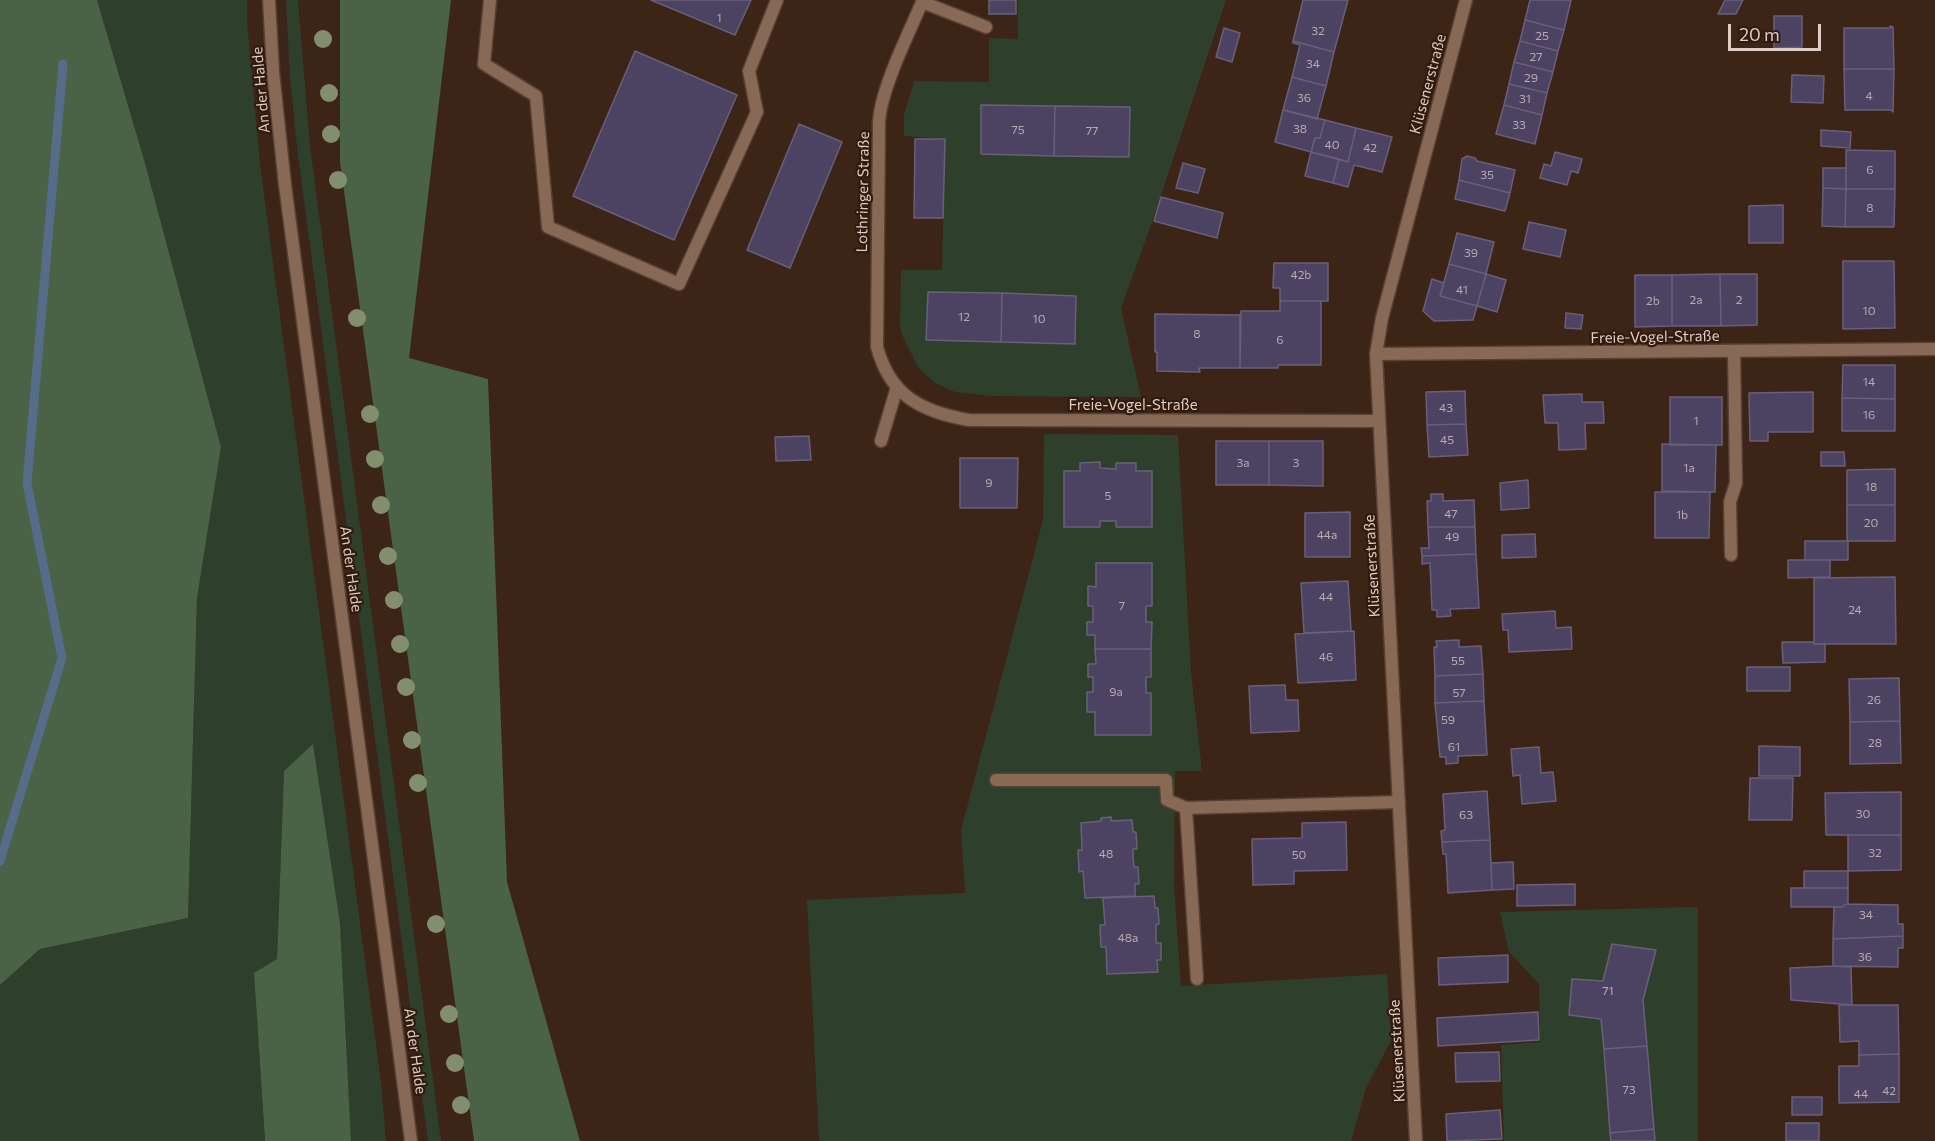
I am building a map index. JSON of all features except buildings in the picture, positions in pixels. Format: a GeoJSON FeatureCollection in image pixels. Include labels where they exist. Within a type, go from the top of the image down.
{"type":"FeatureCollection","features":[{"type":"Feature","properties":{"kind":"street","name":"An der Halde"},"geometry":{"type":"LineString","coordinates":[[269,0],[273,72],[285,185],[411,1141]]}},
{"type":"Feature","properties":{"kind":"street"},"geometry":{"type":"LineString","coordinates":[[490,0],[484,64],[536,96],[548,226],[679,284],[757,112],[749,71],[777,0]]}},
{"type":"Feature","properties":{"kind":"street","name":"Klüsenerstraße"},"geometry":{"type":"LineString","coordinates":[[1416,1141],[1376,354],[1382,318],[1466,0]]}},
{"type":"Feature","properties":{"kind":"street"},"geometry":{"type":"LineString","coordinates":[[922,1],[986,27]]}},
{"type":"Feature","properties":{"kind":"street","name":"Lothringer Straße"},"geometry":{"type":"LineString","coordinates":[[897,387],[880,357],[877,346],[879,122],[894,69],[922,1]]}},
{"type":"Feature","properties":{"kind":"street","name":"Freie-Vogel-Straße"},"geometry":{"type":"LineString","coordinates":[[1376,354],[1935,349]]}},
{"type":"Feature","properties":{"kind":"street"},"geometry":{"type":"LineString","coordinates":[[1731,555],[1730,502],[1736,483],[1734,351]]}},
{"type":"Feature","properties":{"kind":"street"},"geometry":{"type":"LineString","coordinates":[[880,441],[897,387]]}},
{"type":"Feature","properties":{"kind":"street","name":"Freie-Vogel-Straße"},"geometry":{"type":"LineString","coordinates":[[897,387],[908,398],[927,410],[969,420],[1379,421]]}},
{"type":"Feature","properties":{"kind":"street"},"geometry":{"type":"LineString","coordinates":[[996,780],[1166,780],[1167,800],[1186,808],[1399,801]]}},
{"type":"Feature","properties":{"kind":"street"},"geometry":{"type":"LineString","coordinates":[[1186,808],[1197,979]]}},
{"type":"Feature","properties":{"kind":"green space"},"geometry":{"type":"Polygon","coordinates":[[[0,0],[97,0],[145,163],[221,447],[197,598],[188,918],[40,949],[0,985],[0,0]]]}},
{"type":"Feature","properties":{"kind":"green space"},"geometry":{"type":"Polygon","coordinates":[[[97,0],[247,0],[260,164],[381,1082],[386,1141],[351,1141],[340,923],[313,745],[284,771],[277,960],[254,973],[265,1141],[0,1141],[0,985],[40,949],[188,918],[197,598],[221,447],[145,163],[97,0]]]}},
{"type":"Feature","properties":{"kind":"green space"},"geometry":{"type":"Polygon","coordinates":[[[286,0],[298,0],[310,146],[441,1141],[428,1141],[297,147],[290,79],[286,0]]]}},
{"type":"Feature","properties":{"kind":"green space"},"geometry":{"type":"Polygon","coordinates":[[[340,0],[451,0],[409,358],[488,379],[507,882],[580,1141],[474,1141],[340,162],[340,0]]]}},
{"type":"Feature","properties":{"kind":"green space"},"geometry":{"type":"Polygon","coordinates":[[[1018,0],[1226,0],[1121,308],[1141,397],[990,396],[955,392],[935,383],[918,367],[902,335],[900,325],[901,270],[942,270],[945,139],[904,136],[904,115],[914,81],[989,82],[989,38],[1018,39],[1018,0]]]}},
{"type":"Feature","properties":{"kind":"green space"},"geometry":{"type":"Polygon","coordinates":[[[1044,434],[1178,435],[1191,672],[1202,771],[1175,771],[1174,886],[1181,986],[1387,974],[1391,1041],[1366,1088],[1351,1141],[819,1141],[807,900],[965,893],[961,830],[1043,520],[1044,434]]]}},
{"type":"Feature","properties":{"kind":"green space"},"geometry":{"type":"Polygon","coordinates":[[[313,744],[340,923],[351,1141],[265,1141],[254,973],[277,959],[284,771],[313,744]]]}},
{"type":"Feature","properties":{"kind":"green space"},"geometry":{"type":"Polygon","coordinates":[[[1698,907],[1698,1141],[1504,1141],[1501,1045],[1540,1042],[1539,984],[1509,952],[1500,912],[1698,907]]]}},
{"type":"Feature","properties":{"kind":"waterway"},"geometry":{"type":"LineString","coordinates":[[0,861],[62,658],[27,483],[63,64]]}}]}
